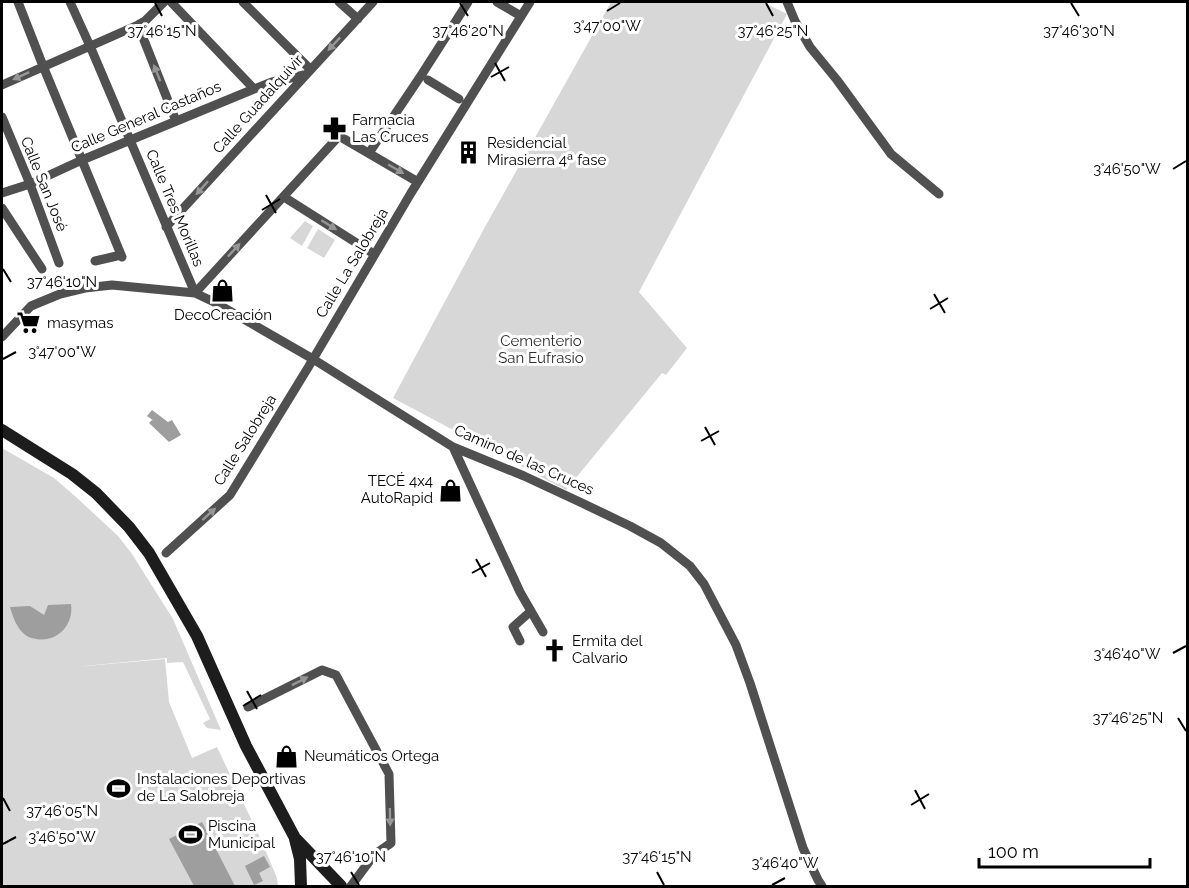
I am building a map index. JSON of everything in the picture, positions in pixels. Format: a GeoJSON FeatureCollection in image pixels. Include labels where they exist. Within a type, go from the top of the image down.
{"type":"FeatureCollection","features":[{"type":"Feature","properties":{"kind":"street"},"geometry":{"type":"LineString","coordinates":[[18,2],[122,256],[94,261]]}},
{"type":"Feature","properties":{"kind":"street","name":"Calle Tres Morillas"},"geometry":{"type":"LineString","coordinates":[[70,2],[195,293]]}},
{"type":"Feature","properties":{"kind":"street"},"geometry":{"type":"LineString","coordinates":[[2,85],[138,25],[164,2]]}},
{"type":"Feature","properties":{"kind":"street"},"geometry":{"type":"LineString","coordinates":[[171,2],[254,89]]}},
{"type":"Feature","properties":{"kind":"street"},"geometry":{"type":"LineString","coordinates":[[243,2],[307,72]]}},
{"type":"Feature","properties":{"kind":"street"},"geometry":{"type":"LineString","coordinates":[[339,2],[357,19]]}},
{"type":"Feature","properties":{"kind":"street","name":"Calle Guadalquivir"},"geometry":{"type":"LineString","coordinates":[[166,227],[373,2]]}},
{"type":"Feature","properties":{"kind":"street"},"geometry":{"type":"LineString","coordinates":[[369,153],[468,2]]}},
{"type":"Feature","properties":{"kind":"street"},"geometry":{"type":"LineString","coordinates":[[497,2],[520,16]]}},
{"type":"Feature","properties":{"kind":"street","name":"Calle La Salobreja"},"geometry":{"type":"LineString","coordinates":[[313,359],[374,254],[530,2]]}},
{"type":"Feature","properties":{"kind":"street"},"geometry":{"type":"LineString","coordinates":[[788,2],[795,21],[810,47],[891,154],[939,194]]}},
{"type":"Feature","properties":{"kind":"street"},"geometry":{"type":"LineString","coordinates":[[138,25],[176,121]]}},
{"type":"Feature","properties":{"kind":"street","name":"Calle General Castaños"},"geometry":{"type":"LineString","coordinates":[[2,193],[30,184],[254,89],[307,72]]}},
{"type":"Feature","properties":{"kind":"street"},"geometry":{"type":"LineString","coordinates":[[428,80],[459,99]]}},
{"type":"Feature","properties":{"kind":"street","name":"Calle San José"},"geometry":{"type":"LineString","coordinates":[[2,117],[6,140],[30,184],[59,263]]}},
{"type":"Feature","properties":{"kind":"street"},"geometry":{"type":"LineString","coordinates":[[195,293],[339,136],[418,182]]}},
{"type":"Feature","properties":{"kind":"street"},"geometry":{"type":"LineString","coordinates":[[284,197],[374,254]]}},
{"type":"Feature","properties":{"kind":"street"},"geometry":{"type":"LineString","coordinates":[[2,208],[42,269]]}},
{"type":"Feature","properties":{"kind":"street","name":"Camino de las Cruces"},"geometry":{"type":"LineString","coordinates":[[2,337],[31,306],[60,294],[85,288],[112,285],[195,293],[313,359],[453,447],[524,476],[630,526],[660,543],[690,566],[704,584],[736,645],[803,848],[822,886]]}},
{"type":"Feature","properties":{"kind":"street","name":"Calle Salobreja"},"geometry":{"type":"LineString","coordinates":[[166,553],[230,495],[313,359]]}},
{"type":"Feature","properties":{"kind":"street"},"geometry":{"type":"LineString","coordinates":[[2,430],[72,474],[96,492],[129,527],[149,553],[197,636],[246,746],[295,838],[300,858],[301,886]]}},
{"type":"Feature","properties":{"kind":"street"},"geometry":{"type":"LineString","coordinates":[[453,447],[520,592],[543,632]]}},
{"type":"Feature","properties":{"kind":"street"},"geometry":{"type":"LineString","coordinates":[[520,641],[513,627],[531,611]]}},
{"type":"Feature","properties":{"kind":"street"},"geometry":{"type":"LineString","coordinates":[[248,707],[322,670],[336,675],[389,774],[391,843],[374,855],[351,886]]}},
{"type":"Feature","properties":{"kind":"street"},"geometry":{"type":"LineString","coordinates":[[295,838],[341,886]]}},
{"type":"Feature","properties":{"kind":"green space","name":"Cementerio San Eufrasio"},"geometry":{"type":"Polygon","coordinates":[[[611,2],[763,2],[787,14],[639,292],[687,348],[666,375],[662,373],[566,490],[393,398],[486,225],[611,2]]]}},
{"type":"Feature","properties":{"kind":"green space"},"geometry":{"type":"Polygon","coordinates":[[[305,221],[313,226],[302,246],[290,238],[305,221]]]}},
{"type":"Feature","properties":{"kind":"green space"},"geometry":{"type":"Polygon","coordinates":[[[318,229],[335,240],[324,258],[307,248],[318,229]]]}},
{"type":"Feature","properties":{"kind":"green space","name":"Instalaciones Deportivas de La Salobreja"},"geometry":{"type":"Polygon","coordinates":[[[2,448],[54,478],[118,536],[132,554],[173,619],[221,730],[207,728],[203,723],[210,719],[183,662],[167,663],[167,658],[74,667],[165,659],[169,702],[192,758],[217,747],[261,840],[277,878],[278,886],[2,886],[2,448]]]}},
{"type":"Feature","properties":{"kind":"shaded area"},"geometry":{"type":"Polygon","coordinates":[[[152,410],[168,422],[172,420],[181,435],[169,442],[149,423],[154,421],[147,416],[152,410]]]}},
{"type":"Feature","properties":{"kind":"shaded area"},"geometry":{"type":"Polygon","coordinates":[[[71,604],[67,625],[58,635],[44,639],[31,638],[23,633],[10,607],[30,606],[44,615],[48,605],[71,604]]]}},
{"type":"Feature","properties":{"kind":"shaded area"},"geometry":{"type":"Polygon","coordinates":[[[202,822],[235,886],[194,886],[169,839],[202,822]]]}},
{"type":"Feature","properties":{"kind":"shaded area"},"geometry":{"type":"Polygon","coordinates":[[[264,856],[270,867],[259,873],[263,881],[254,885],[245,866],[264,856]]]}},
{"type":"Feature","properties":{"kind":"place","name":"Farmacia Las Cruces"},"geometry":{"type":"Point","coordinates":[334,129]}},
{"type":"Feature","properties":{"kind":"place","name":"Residencial Mirasierra 4ª fase"},"geometry":{"type":"Point","coordinates":[469,152]}},
{"type":"Feature","properties":{"kind":"place","name":"DecoCreación"},"geometry":{"type":"Point","coordinates":[223,291]}},
{"type":"Feature","properties":{"kind":"place","name":"masymas"},"geometry":{"type":"Point","coordinates":[29,323]}},
{"type":"Feature","properties":{"kind":"place","name":"TECÉ 4x4 AutoRapid"},"geometry":{"type":"Point","coordinates":[451,490]}},
{"type":"Feature","properties":{"kind":"place","name":"Ermita del Calvario"},"geometry":{"type":"Point","coordinates":[554,650]}},
{"type":"Feature","properties":{"kind":"place","name":"Neumáticos Ortega"},"geometry":{"type":"Point","coordinates":[286,756]}},
{"type":"Feature","properties":{"kind":"place","name":"Instalaciones Deportivas de La Salobreja"},"geometry":{"type":"Point","coordinates":[119,788]}},
{"type":"Feature","properties":{"kind":"place","name":"Piscina Municipal"},"geometry":{"type":"Point","coordinates":[190,835]}}]}
